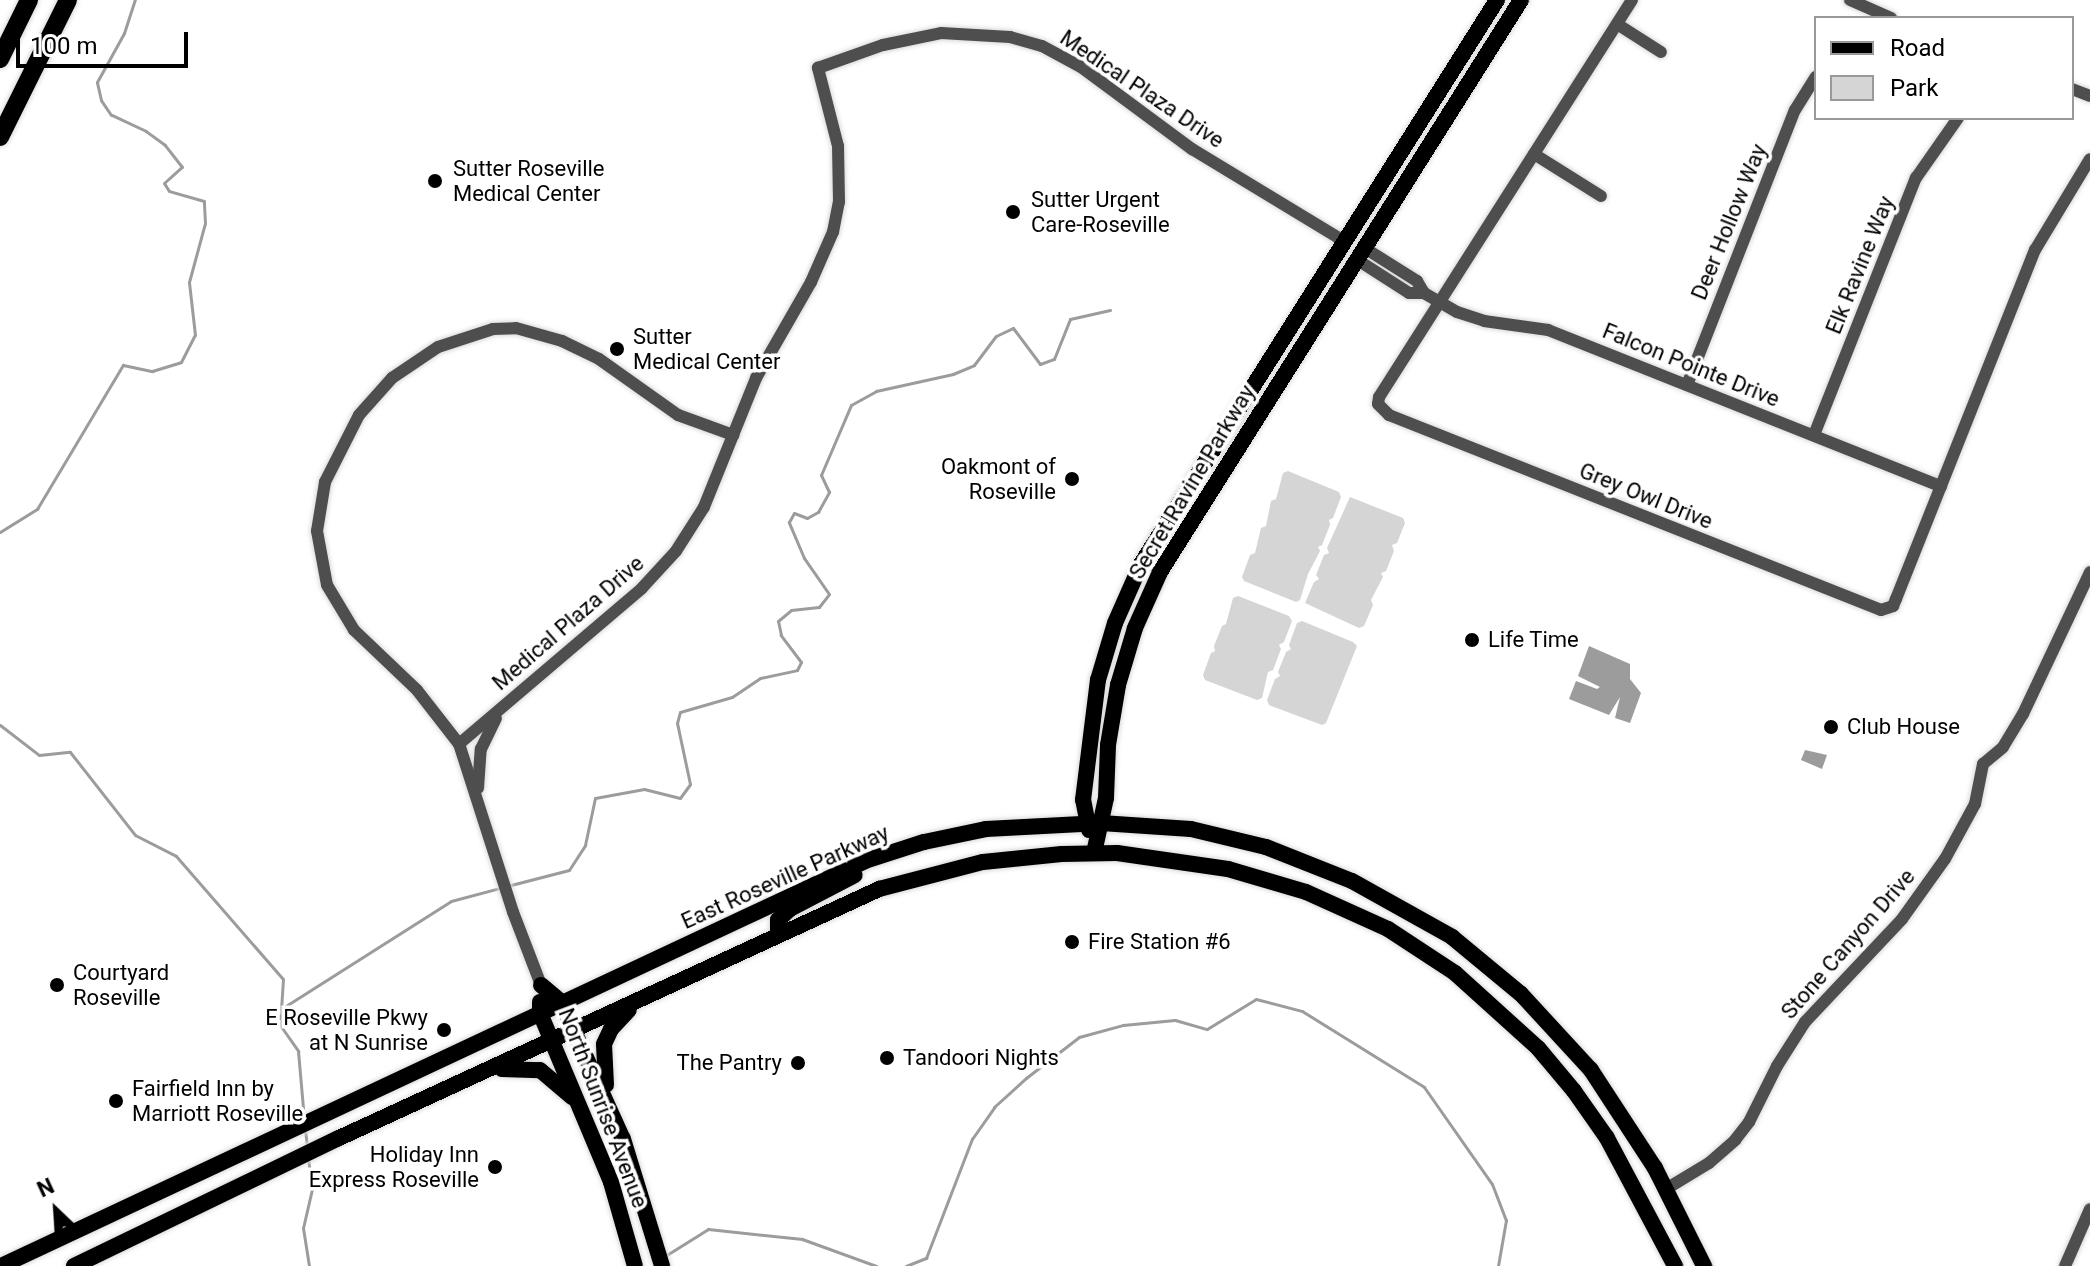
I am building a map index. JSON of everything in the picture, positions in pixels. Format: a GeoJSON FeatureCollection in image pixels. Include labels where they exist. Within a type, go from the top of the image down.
{"type":"FeatureCollection","features":[{"type":"Feature","properties":{"kind":"highway"},"geometry":{"type":"LineString","coordinates":[[0,59],[29,0]]}},
{"type":"Feature","properties":{"kind":"highway"},"geometry":{"type":"LineString","coordinates":[[0,137],[68,0]]}},
{"type":"Feature","properties":{"kind":"main road","name":"Secret Ravine Parkway"},"geometry":{"type":"LineString","coordinates":[[1094,823],[1083,800],[1096,690],[1123,603],[1165,522],[1497,0]]}},
{"type":"Feature","properties":{"kind":"main road","name":"Secret Ravine Parkway"},"geometry":{"type":"LineString","coordinates":[[1094,853],[1094,823],[1118,685],[1142,611],[1184,528],[1521,0]]}},
{"type":"Feature","properties":{"kind":"main road"},"geometry":{"type":"LineString","coordinates":[[1344,241],[1360,253]]}},
{"type":"Feature","properties":{"kind":"main road","name":"East Roseville Parkway"},"geometry":{"type":"LineString","coordinates":[[1,1266],[220,1166],[809,885],[894,851],[996,828],[1094,823],[1191,829],[1266,847],[1352,881],[1432,924],[1498,973],[1571,1045],[1622,1113],[1666,1189],[1704,1266]]}},
{"type":"Feature","properties":{"kind":"main road"},"geometry":{"type":"LineString","coordinates":[[778,934],[778,920],[790,909],[894,851]]}},
{"type":"Feature","properties":{"kind":"main road"},"geometry":{"type":"LineString","coordinates":[[74,1266],[339,1138],[879,889],[931,873],[1015,858],[1094,853],[1173,859],[1255,876],[1326,900],[1388,929],[1474,988],[1538,1048],[1574,1091],[1619,1159],[1675,1266]]}},
{"type":"Feature","properties":{"kind":"main road","name":"North Sunrise Avenue"},"geometry":{"type":"LineString","coordinates":[[541,985],[561,1002],[614,1118],[650,1217],[662,1266]]}},
{"type":"Feature","properties":{"kind":"main road","name":"North Sunrise Avenue"},"geometry":{"type":"LineString","coordinates":[[541,985],[540,1013],[588,1122],[627,1231],[635,1266]]}},
{"type":"Feature","properties":{"kind":"main road"},"geometry":{"type":"LineString","coordinates":[[614,1118],[603,1070],[604,1044],[620,1018],[651,994]]}},
{"type":"Feature","properties":{"kind":"main road"},"geometry":{"type":"LineString","coordinates":[[474,1077],[516,1067],[540,1070],[568,1091],[588,1122]]}},
{"type":"Feature","properties":{"kind":"main road"},"geometry":{"type":"LineString","coordinates":[[1619,1159],[1651,1186],[1666,1189]]}},
{"type":"Feature","properties":{"kind":"street","name":"Grey Owl Drive"},"geometry":{"type":"LineString","coordinates":[[1632,0],[1379,397],[1381,411],[1881,610],[1893,606],[2035,250],[2090,159]]}},
{"type":"Feature","properties":{"kind":"street"},"geometry":{"type":"LineString","coordinates":[[1854,2],[1886,16]]}},
{"type":"Feature","properties":{"kind":"street"},"geometry":{"type":"LineString","coordinates":[[1617,24],[1661,52]]}},
{"type":"Feature","properties":{"kind":"street","name":"Medical Plaza Drive"},"geometry":{"type":"LineString","coordinates":[[459,744],[627,602],[676,551],[710,496],[756,378],[811,282],[833,232],[840,189],[838,146],[818,68],[911,37],[965,32],[1010,37],[1042,46],[1081,67],[1192,149],[1344,241]]}},
{"type":"Feature","properties":{"kind":"street","name":"Deer Hollow Way"},"geometry":{"type":"LineString","coordinates":[[1687,385],[1795,110],[1814,80]]}},
{"type":"Feature","properties":{"kind":"street","name":"Elk Ravine Way"},"geometry":{"type":"LineString","coordinates":[[1814,435],[1916,178],[1957,120]]}},
{"type":"Feature","properties":{"kind":"street"},"geometry":{"type":"LineString","coordinates":[[1534,154],[1601,196]]}},
{"type":"Feature","properties":{"kind":"street","name":"Falcon Pointe Drive"},"geometry":{"type":"LineString","coordinates":[[1360,253],[1394,266],[1417,281],[1424,293],[1439,303],[1484,321],[1548,330],[1941,486]]}},
{"type":"Feature","properties":{"kind":"street","name":"Falcon Pointe Drive"},"geometry":{"type":"LineString","coordinates":[[1360,253],[1386,278],[1409,293],[1424,293]]}},
{"type":"Feature","properties":{"kind":"street"},"geometry":{"type":"LineString","coordinates":[[1386,278],[1394,266]]}},
{"type":"Feature","properties":{"kind":"street"},"geometry":{"type":"LineString","coordinates":[[541,985],[513,912],[459,744],[417,690],[354,630],[334,601],[322,568],[317,531],[325,482],[347,433],[370,401],[405,368],[438,347],[483,331],[516,328],[582,351],[658,404],[733,435]]}},
{"type":"Feature","properties":{"kind":"street","name":"Stone Canyon Drive"},"geometry":{"type":"LineString","coordinates":[[1666,1189],[1709,1163],[1735,1140],[1749,1122],[1805,1022],[1915,902],[1969,818],[1981,790],[1983,764],[2003,747],[2023,714],[2090,572]]}},
{"type":"Feature","properties":{"kind":"street"},"geometry":{"type":"LineString","coordinates":[[478,796],[481,749],[502,708]]}},
{"type":"Feature","properties":{"kind":"street"},"geometry":{"type":"LineString","coordinates":[[2065,1266],[2090,1209]]}},
{"type":"Feature","properties":{"kind":"green space"},"geometry":{"type":"Polygon","coordinates":[[[1288,471],[1339,492],[1341,497],[1333,518],[1329,520],[1322,545],[1318,547],[1320,551],[1308,574],[1300,600],[1296,602],[1244,581],[1242,577],[1250,555],[1255,553],[1261,528],[1266,526],[1271,501],[1276,499],[1283,473],[1288,471]]]}},
{"type":"Feature","properties":{"kind":"green space"},"geometry":{"type":"Polygon","coordinates":[[[1350,497],[1403,518],[1405,523],[1397,543],[1392,545],[1394,551],[1386,571],[1381,573],[1383,577],[1371,600],[1373,605],[1364,626],[1359,628],[1305,603],[1314,582],[1319,579],[1316,575],[1324,555],[1329,553],[1327,548],[1350,497]]]}},
{"type":"Feature","properties":{"kind":"green space"},"geometry":{"type":"Polygon","coordinates":[[[1238,596],[1289,616],[1292,621],[1284,642],[1279,645],[1281,649],[1273,670],[1268,672],[1262,698],[1257,700],[1205,680],[1203,675],[1211,653],[1215,651],[1222,626],[1226,624],[1233,598],[1238,596]]]}},
{"type":"Feature","properties":{"kind":"green space"},"geometry":{"type":"Polygon","coordinates":[[[1302,621],[1357,646],[1326,723],[1322,725],[1269,705],[1267,700],[1275,679],[1280,676],[1278,672],[1286,652],[1291,649],[1289,645],[1297,623],[1302,621]]]}},
{"type":"Feature","properties":{"kind":"shaded area"},"geometry":{"type":"Polygon","coordinates":[[[1589,646],[1630,664],[1630,679],[1641,693],[1630,723],[1615,718],[1620,697],[1609,715],[1569,699],[1576,681],[1597,689],[1600,687],[1578,676],[1589,646]]]}},
{"type":"Feature","properties":{"kind":"shaded area"},"geometry":{"type":"Polygon","coordinates":[[[1805,750],[1827,755],[1822,769],[1801,760],[1805,750]]]}},
{"type":"Feature","properties":{"kind":"waterway"},"geometry":{"type":"LineString","coordinates":[[0,532],[37,509],[123,365],[152,371],[181,362],[195,335],[189,282],[205,223],[204,201],[169,191],[164,183],[182,167],[165,145],[146,131],[111,115],[101,100],[97,82],[124,33],[135,0]]}},
{"type":"Feature","properties":{"kind":"waterway"},"geometry":{"type":"LineString","coordinates":[[507,886],[569,870],[585,845],[595,798],[644,789],[680,798],[690,784],[677,723],[680,712],[732,697],[760,678],[797,670],[801,662],[781,635],[778,621],[791,610],[819,607],[829,594],[804,558],[789,522],[794,513],[807,518],[818,512],[829,492],[821,475],[851,405],[876,391],[953,374],[974,365],[996,336],[1013,328],[1040,364],[1054,359],[1070,319],[1110,310]]}},
{"type":"Feature","properties":{"kind":"waterway"},"geometry":{"type":"LineString","coordinates":[[0,725],[39,755],[70,752],[135,835],[176,856],[283,979],[280,1025],[298,1051],[304,1119]]}},
{"type":"Feature","properties":{"kind":"waterway"},"geometry":{"type":"LineString","coordinates":[[281,1009],[451,901],[500,888]]}},
{"type":"Feature","properties":{"kind":"waterway"},"geometry":{"type":"LineString","coordinates":[[906,1266],[926,1258],[972,1139],[994,1107],[1079,1037],[1123,1025],[1175,1020],[1207,1029],[1256,999],[1302,1011],[1424,1087],[1492,1184],[1506,1220],[1498,1266]]}},
{"type":"Feature","properties":{"kind":"waterway"},"geometry":{"type":"LineString","coordinates":[[305,1130],[307,1147]]}},
{"type":"Feature","properties":{"kind":"waterway"},"geometry":{"type":"LineString","coordinates":[[308,1158],[312,1189],[303,1228],[309,1266]]}},
{"type":"Feature","properties":{"kind":"waterway"},"geometry":{"type":"LineString","coordinates":[[665,1256],[708,1229],[802,1239],[876,1266]]}},
{"type":"Feature","properties":{"kind":"place","name":"Sutter Roseville Medical Center"},"geometry":{"type":"Point","coordinates":[435,181]}},
{"type":"Feature","properties":{"kind":"place","name":"Sutter Urgent Care-Roseville"},"geometry":{"type":"Point","coordinates":[1013,212]}},
{"type":"Feature","properties":{"kind":"place","name":"Sutter Medical Center"},"geometry":{"type":"Point","coordinates":[617,349]}},
{"type":"Feature","properties":{"kind":"place","name":"Oakmont of Roseville"},"geometry":{"type":"Point","coordinates":[1072,479]}},
{"type":"Feature","properties":{"kind":"place","name":"Life Time"},"geometry":{"type":"Point","coordinates":[1472,640]}},
{"type":"Feature","properties":{"kind":"place","name":"Club House"},"geometry":{"type":"Point","coordinates":[1831,727]}},
{"type":"Feature","properties":{"kind":"place","name":"Fire Station #6"},"geometry":{"type":"Point","coordinates":[1072,942]}},
{"type":"Feature","properties":{"kind":"place","name":"Courtyard Roseville"},"geometry":{"type":"Point","coordinates":[57,985]}},
{"type":"Feature","properties":{"kind":"place","name":"E Roseville Pkwy at N Sunrise"},"geometry":{"type":"Point","coordinates":[444,1030]}},
{"type":"Feature","properties":{"kind":"place","name":"Tandoori Nights"},"geometry":{"type":"Point","coordinates":[887,1058]}},
{"type":"Feature","properties":{"kind":"place","name":"The Pantry"},"geometry":{"type":"Point","coordinates":[798,1063]}},
{"type":"Feature","properties":{"kind":"place","name":"Fairfield Inn by Marriott Roseville"},"geometry":{"type":"Point","coordinates":[116,1101]}},
{"type":"Feature","properties":{"kind":"place","name":"Holiday Inn Express Roseville"},"geometry":{"type":"Point","coordinates":[495,1167]}}]}
